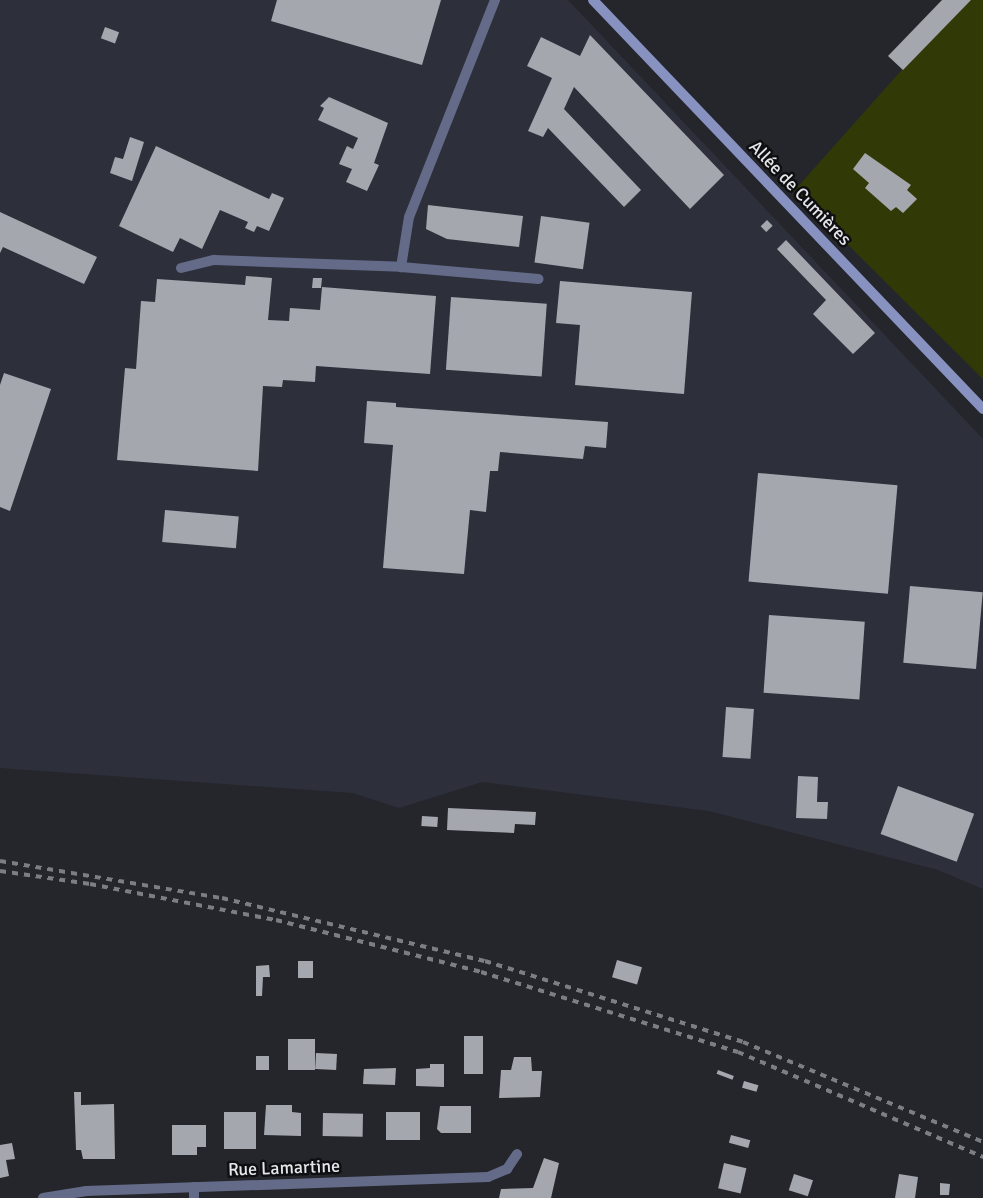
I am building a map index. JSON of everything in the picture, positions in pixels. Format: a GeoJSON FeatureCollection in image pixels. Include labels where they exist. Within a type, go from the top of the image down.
{"type":"FeatureCollection","features":[{"type":"Feature","properties":{"kind":"main road","name":"Allée de Cumières"},"geometry":{"type":"LineString","coordinates":[[592,0],[983,409]]}},
{"type":"Feature","properties":{"kind":"street"},"geometry":{"type":"LineString","coordinates":[[401,267],[409,217],[495,0]]}},
{"type":"Feature","properties":{"kind":"street"},"geometry":{"type":"LineString","coordinates":[[182,268],[214,260],[401,267],[538,279]]}},
{"type":"Feature","properties":{"kind":"street","name":"Rue Lamartine"},"geometry":{"type":"LineString","coordinates":[[43,1198],[194,1187],[488,1177],[507,1169],[517,1154]]}},
{"type":"Feature","properties":{"kind":"street"},"geometry":{"type":"LineString","coordinates":[[194,1187],[194,1198]]}},
{"type":"Feature","properties":{"kind":"shaded area"},"geometry":{"type":"Polygon","coordinates":[[[0,0],[568,0],[983,439],[983,889],[938,870],[709,811],[482,782],[399,808],[353,793],[0,768],[0,0]]]}},
{"type":"Feature","properties":{"kind":"green space"},"geometry":{"type":"Polygon","coordinates":[[[964,0],[983,0],[983,379],[794,191],[964,0]]]}},
{"type":"Feature","properties":{"kind":"building"},"geometry":{"type":"Polygon","coordinates":[[[277,0],[441,0],[422,65],[271,21],[277,0]]]}},
{"type":"Feature","properties":{"kind":"building"},"geometry":{"type":"Polygon","coordinates":[[[942,0],[971,0],[903,70],[888,56],[942,0]]]}},
{"type":"Feature","properties":{"kind":"building"},"geometry":{"type":"Polygon","coordinates":[[[105,27],[119,32],[115,43],[101,38],[105,27]]]}},
{"type":"Feature","properties":{"kind":"building"},"geometry":{"type":"Polygon","coordinates":[[[590,35],[724,175],[690,209],[574,87],[564,109],[641,190],[624,207],[548,128],[543,137],[528,131],[552,78],[527,66],[541,37],[580,56],[590,35]]]}},
{"type":"Feature","properties":{"kind":"building"},"geometry":{"type":"Polygon","coordinates":[[[329,97],[388,123],[374,163],[379,165],[367,191],[346,182],[352,169],[339,164],[347,146],[353,149],[358,138],[318,120],[324,108],[320,106],[329,97]]]}},
{"type":"Feature","properties":{"kind":"building"},"geometry":{"type":"Polygon","coordinates":[[[130,137],[144,142],[132,181],[110,173],[115,157],[123,159],[130,137]]]}},
{"type":"Feature","properties":{"kind":"building"},"geometry":{"type":"Polygon","coordinates":[[[156,146],[269,199],[272,193],[284,198],[269,231],[257,226],[254,232],[245,228],[248,222],[220,210],[202,249],[180,238],[173,252],[119,226],[156,146]]]}},
{"type":"Feature","properties":{"kind":"building"},"geometry":{"type":"Polygon","coordinates":[[[865,153],[911,185],[907,190],[917,199],[903,213],[896,207],[891,211],[865,188],[869,183],[853,169],[865,153]]]}},
{"type":"Feature","properties":{"kind":"building"},"geometry":{"type":"Polygon","coordinates":[[[428,205],[523,216],[519,247],[447,239],[426,229],[428,205]]]}},
{"type":"Feature","properties":{"kind":"building"},"geometry":{"type":"Polygon","coordinates":[[[0,212],[97,257],[84,284],[3,247],[0,253],[0,212]]]}},
{"type":"Feature","properties":{"kind":"building"},"geometry":{"type":"Polygon","coordinates":[[[541,216],[590,223],[583,269],[534,263],[541,216]]]}},
{"type":"Feature","properties":{"kind":"building"},"geometry":{"type":"Polygon","coordinates":[[[767,220],[773,226],[766,232],[761,226],[767,220]]]}},
{"type":"Feature","properties":{"kind":"building"},"geometry":{"type":"Polygon","coordinates":[[[786,240],[875,333],[853,354],[813,314],[826,300],[777,249],[786,240]]]}},
{"type":"Feature","properties":{"kind":"building"},"geometry":{"type":"Polygon","coordinates":[[[246,276],[272,278],[268,320],[289,321],[290,308],[320,310],[322,287],[436,296],[430,374],[316,366],[315,382],[283,380],[282,387],[263,386],[258,471],[117,460],[125,368],[136,369],[141,301],[155,302],[157,279],[245,285],[246,276]]]}},
{"type":"Feature","properties":{"kind":"building"},"geometry":{"type":"Polygon","coordinates":[[[313,278],[322,278],[321,288],[312,288],[313,278]]]}},
{"type":"Feature","properties":{"kind":"building"},"geometry":{"type":"Polygon","coordinates":[[[560,281],[692,292],[684,394],[575,385],[580,325],[556,323],[560,281]]]}},
{"type":"Feature","properties":{"kind":"building"},"geometry":{"type":"Polygon","coordinates":[[[451,297],[547,304],[542,377],[446,370],[451,297]]]}},
{"type":"Feature","properties":{"kind":"building"},"geometry":{"type":"Polygon","coordinates":[[[4,373],[51,389],[10,511],[0,507],[0,385],[4,373]]]}},
{"type":"Feature","properties":{"kind":"building"},"geometry":{"type":"Polygon","coordinates":[[[367,401],[396,403],[396,407],[608,422],[606,448],[585,446],[583,459],[500,452],[498,471],[490,471],[486,512],[470,510],[464,574],[383,568],[393,445],[364,443],[367,401]]]}},
{"type":"Feature","properties":{"kind":"building"},"geometry":{"type":"Polygon","coordinates":[[[758,473],[897,485],[888,594],[749,582],[758,473]]]}},
{"type":"Feature","properties":{"kind":"building"},"geometry":{"type":"Polygon","coordinates":[[[165,510],[239,516],[236,548],[162,542],[165,510]]]}},
{"type":"Feature","properties":{"kind":"building"},"geometry":{"type":"Polygon","coordinates":[[[910,586],[983,592],[976,669],[903,663],[910,586]]]}},
{"type":"Feature","properties":{"kind":"building"},"geometry":{"type":"Polygon","coordinates":[[[769,615],[865,622],[859,700],[764,693],[769,615]]]}},
{"type":"Feature","properties":{"kind":"building"},"geometry":{"type":"Polygon","coordinates":[[[726,707],[754,709],[750,759],[723,757],[726,707]]]}},
{"type":"Feature","properties":{"kind":"building"},"geometry":{"type":"Polygon","coordinates":[[[798,776],[818,777],[817,802],[828,802],[827,819],[796,818],[798,776]]]}},
{"type":"Feature","properties":{"kind":"building"},"geometry":{"type":"Polygon","coordinates":[[[898,786],[974,814],[957,862],[881,834],[898,786]]]}},
{"type":"Feature","properties":{"kind":"building"},"geometry":{"type":"Polygon","coordinates":[[[448,808],[536,812],[535,825],[515,824],[514,833],[447,830],[448,808]]]}},
{"type":"Feature","properties":{"kind":"building"},"geometry":{"type":"Polygon","coordinates":[[[422,816],[438,817],[437,827],[421,826],[422,816]]]}},
{"type":"Feature","properties":{"kind":"building"},"geometry":{"type":"Polygon","coordinates":[[[617,960],[642,967],[637,984],[612,977],[617,960]]]}},
{"type":"Feature","properties":{"kind":"building"},"geometry":{"type":"Polygon","coordinates":[[[298,961],[313,961],[313,978],[298,978],[298,961]]]}},
{"type":"Feature","properties":{"kind":"building"},"geometry":{"type":"Polygon","coordinates":[[[269,965],[270,977],[263,977],[262,996],[256,996],[256,966],[269,965]]]}},
{"type":"Feature","properties":{"kind":"building"},"geometry":{"type":"Polygon","coordinates":[[[464,1036],[483,1036],[483,1074],[464,1074],[464,1036]]]}},
{"type":"Feature","properties":{"kind":"building"},"geometry":{"type":"Polygon","coordinates":[[[288,1039],[315,1039],[315,1070],[288,1070],[288,1039]]]}},
{"type":"Feature","properties":{"kind":"building"},"geometry":{"type":"Polygon","coordinates":[[[316,1053],[337,1054],[336,1070],[315,1069],[316,1053]]]}},
{"type":"Feature","properties":{"kind":"building"},"geometry":{"type":"Polygon","coordinates":[[[256,1056],[269,1056],[269,1070],[256,1070],[256,1056]]]}},
{"type":"Feature","properties":{"kind":"building"},"geometry":{"type":"Polygon","coordinates":[[[514,1057],[531,1057],[532,1071],[542,1071],[540,1097],[499,1098],[501,1070],[511,1070],[514,1057]]]}},
{"type":"Feature","properties":{"kind":"building"},"geometry":{"type":"Polygon","coordinates":[[[430,1064],[444,1064],[444,1087],[416,1086],[416,1069],[430,1068],[430,1064]]]}},
{"type":"Feature","properties":{"kind":"building"},"geometry":{"type":"Polygon","coordinates":[[[396,1068],[395,1085],[363,1084],[364,1069],[396,1068]]]}},
{"type":"Feature","properties":{"kind":"building"},"geometry":{"type":"Polygon","coordinates":[[[718,1070],[734,1076],[732,1080],[717,1074],[718,1070]]]}},
{"type":"Feature","properties":{"kind":"building"},"geometry":{"type":"Polygon","coordinates":[[[744,1081],[758,1085],[756,1092],[742,1088],[744,1081]]]}},
{"type":"Feature","properties":{"kind":"building"},"geometry":{"type":"Polygon","coordinates":[[[74,1092],[81,1092],[81,1105],[114,1104],[115,1159],[83,1159],[81,1150],[76,1150],[74,1092]]]}},
{"type":"Feature","properties":{"kind":"building"},"geometry":{"type":"Polygon","coordinates":[[[266,1105],[292,1105],[292,1112],[301,1113],[301,1136],[264,1135],[266,1105]]]}},
{"type":"Feature","properties":{"kind":"building"},"geometry":{"type":"Polygon","coordinates":[[[440,1106],[471,1106],[471,1133],[441,1133],[437,1129],[440,1106]]]}},
{"type":"Feature","properties":{"kind":"building"},"geometry":{"type":"Polygon","coordinates":[[[224,1112],[256,1112],[256,1149],[224,1149],[224,1112]]]}},
{"type":"Feature","properties":{"kind":"building"},"geometry":{"type":"Polygon","coordinates":[[[386,1112],[420,1112],[420,1140],[386,1140],[386,1112]]]}},
{"type":"Feature","properties":{"kind":"building"},"geometry":{"type":"Polygon","coordinates":[[[323,1113],[363,1114],[363,1137],[323,1136],[323,1113]]]}},
{"type":"Feature","properties":{"kind":"building"},"geometry":{"type":"Polygon","coordinates":[[[172,1125],[206,1125],[206,1147],[197,1147],[197,1155],[172,1155],[172,1125]]]}},
{"type":"Feature","properties":{"kind":"building"},"geometry":{"type":"Polygon","coordinates":[[[731,1135],[750,1140],[748,1148],[729,1143],[731,1135]]]}},
{"type":"Feature","properties":{"kind":"building"},"geometry":{"type":"Polygon","coordinates":[[[12,1143],[15,1159],[6,1160],[9,1176],[0,1178],[0,1145],[12,1143]]]}},
{"type":"Feature","properties":{"kind":"building"},"geometry":{"type":"Polygon","coordinates":[[[544,1158],[559,1163],[551,1198],[499,1198],[501,1189],[533,1188],[544,1158]]]}},
{"type":"Feature","properties":{"kind":"building"},"geometry":{"type":"Polygon","coordinates":[[[724,1163],[746,1168],[741,1194],[718,1188],[724,1163]]]}},
{"type":"Feature","properties":{"kind":"building"},"geometry":{"type":"Polygon","coordinates":[[[794,1174],[813,1180],[808,1196],[789,1190],[794,1174]]]}},
{"type":"Feature","properties":{"kind":"building"},"geometry":{"type":"Polygon","coordinates":[[[899,1174],[918,1177],[915,1198],[895,1198],[899,1174]]]}},
{"type":"Feature","properties":{"kind":"building"},"geometry":{"type":"Polygon","coordinates":[[[940,1183],[950,1184],[949,1195],[940,1195],[940,1183]]]}},
{"type":"Feature","properties":{"kind":"railway"},"geometry":{"type":"LineString","coordinates":[[0,861],[222,898],[485,961],[743,1042],[983,1142]]}},
{"type":"Feature","properties":{"kind":"railway"},"geometry":{"type":"LineString","coordinates":[[0,871],[90,884],[276,920],[481,972],[738,1052],[983,1157]]}}]}
